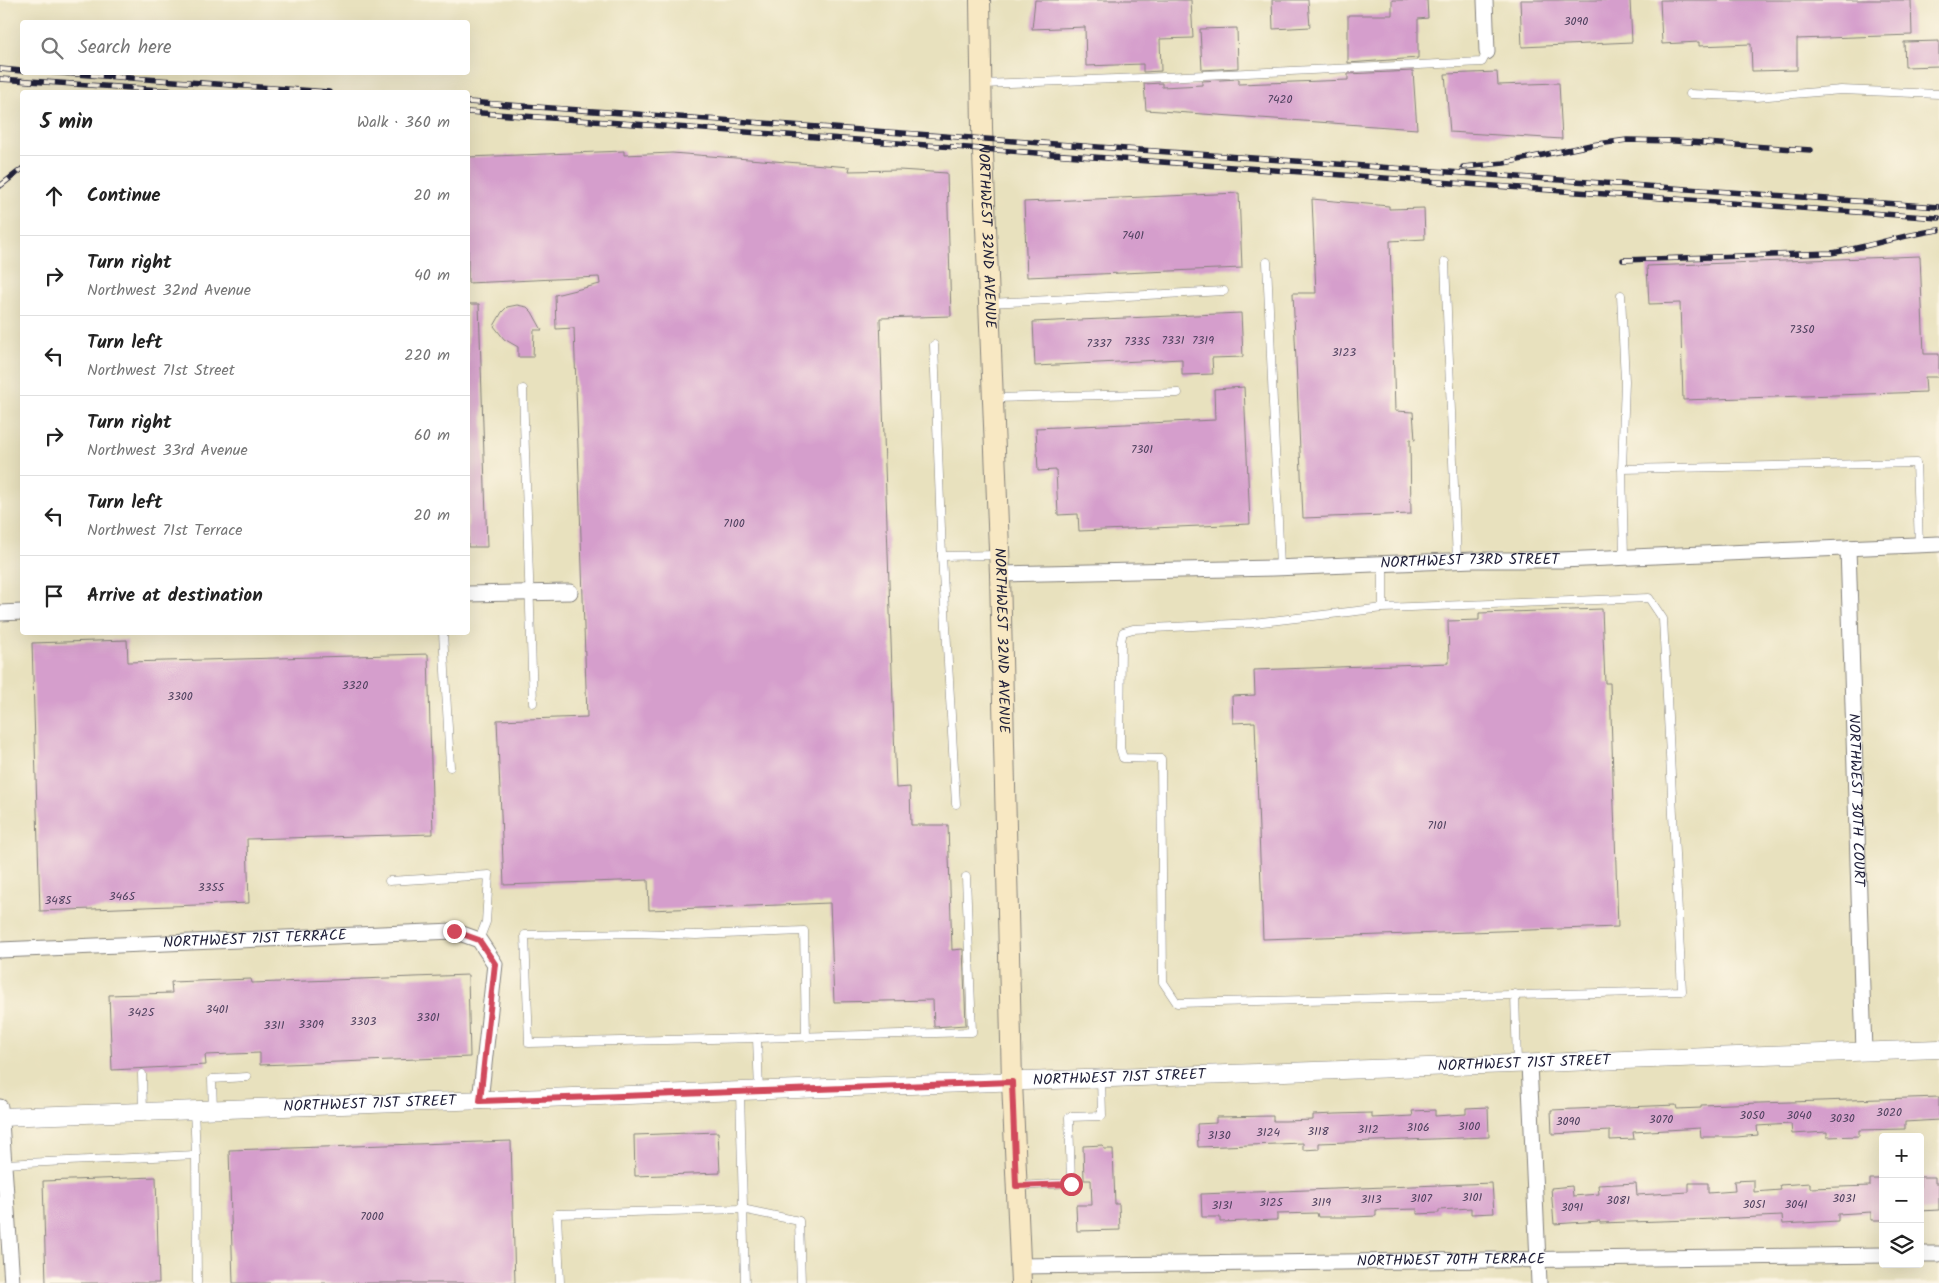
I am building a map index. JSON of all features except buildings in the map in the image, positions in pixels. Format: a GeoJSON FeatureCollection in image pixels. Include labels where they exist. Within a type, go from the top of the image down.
{"type":"FeatureCollection","features":[{"type":"Feature","properties":{"kind":"main road","name":"NORTHWEST 32ND AVENUE"},"geometry":{"type":"LineString","coordinates":[[980,0],[981,84],[999,564],[1012,1082],[1020,1274]]}},
{"type":"Feature","properties":{"kind":"street"},"geometry":{"type":"LineString","coordinates":[[1485,0],[1487,52]]}},
{"type":"Feature","properties":{"kind":"street","name":"NORTHWEST 73RD STREET"},"geometry":{"type":"LineString","coordinates":[[999,564],[1280,568],[1457,561],[1561,560],[1939,544]]}},
{"type":"Feature","properties":{"kind":"street","name":"NORTHWEST 30TH COURT"},"geometry":{"type":"LineString","coordinates":[[1848,548],[1864,1052]]}},
{"type":"Feature","properties":{"kind":"street"},"geometry":{"type":"LineString","coordinates":[[470,594],[570,592]]}},
{"type":"Feature","properties":{"kind":"street"},"geometry":{"type":"LineString","coordinates":[[0,613],[20,612]]}},
{"type":"Feature","properties":{"kind":"street","name":"NORTHWEST 71ST TERRACE"},"geometry":{"type":"LineString","coordinates":[[0,950],[454,931],[479,940]]}},
{"type":"Feature","properties":{"kind":"street"},"geometry":{"type":"LineString","coordinates":[[479,940],[495,964],[480,1101]]}},
{"type":"Feature","properties":{"kind":"street","name":"NORTHWEST 71ST STREET"},"geometry":{"type":"LineString","coordinates":[[0,1117],[1939,1049]]}},
{"type":"Feature","properties":{"kind":"street"},"geometry":{"type":"LineString","coordinates":[[1523,1064],[1539,1283]]}},
{"type":"Feature","properties":{"kind":"street"},"geometry":{"type":"LineString","coordinates":[[0,1107],[12,1283]]}},
{"type":"Feature","properties":{"kind":"street"},"geometry":{"type":"LineString","coordinates":[[1924,1254],[1939,1254]]}},
{"type":"Feature","properties":{"kind":"street","name":"NORTHWEST 70TH TERRACE"},"geometry":{"type":"LineString","coordinates":[[1020,1274],[1538,1259],[1879,1255]]}},
{"type":"Feature","properties":{"kind":"lane"},"geometry":{"type":"LineString","coordinates":[[981,84],[1482,62],[1487,52]]}},
{"type":"Feature","properties":{"kind":"lane"},"geometry":{"type":"LineString","coordinates":[[1690,94],[1757,97],[1842,90],[1939,94]]}},
{"type":"Feature","properties":{"kind":"lane"},"geometry":{"type":"LineString","coordinates":[[1267,262],[1280,568]]}},
{"type":"Feature","properties":{"kind":"lane"},"geometry":{"type":"LineString","coordinates":[[1445,262],[1457,561]]}},
{"type":"Feature","properties":{"kind":"lane"},"geometry":{"type":"LineString","coordinates":[[989,302],[1224,291]]}},
{"type":"Feature","properties":{"kind":"lane"},"geometry":{"type":"LineString","coordinates":[[1621,295],[1625,381],[1622,469],[1624,557]]}},
{"type":"Feature","properties":{"kind":"lane"},"geometry":{"type":"LineString","coordinates":[[934,345],[942,556],[956,804]]}},
{"type":"Feature","properties":{"kind":"lane"},"geometry":{"type":"LineString","coordinates":[[523,389],[532,703]]}},
{"type":"Feature","properties":{"kind":"lane"},"geometry":{"type":"LineString","coordinates":[[993,398],[1178,393]]}},
{"type":"Feature","properties":{"kind":"lane"},"geometry":{"type":"LineString","coordinates":[[1622,469],[1916,463],[1919,545]]}},
{"type":"Feature","properties":{"kind":"lane"},"geometry":{"type":"LineString","coordinates":[[942,556],[999,564]]}},
{"type":"Feature","properties":{"kind":"lane"},"geometry":{"type":"LineString","coordinates":[[1383,564],[1383,608]]}},
{"type":"Feature","properties":{"kind":"lane"},"geometry":{"type":"LineString","coordinates":[[1649,598],[1663,619],[1682,991],[1177,1004],[1163,982],[1161,759],[1123,758],[1120,738],[1121,641],[1123,632],[1133,629],[1253,623],[1383,608],[1649,598]]}},
{"type":"Feature","properties":{"kind":"lane"},"geometry":{"type":"LineString","coordinates":[[443,635],[450,768]]}},
{"type":"Feature","properties":{"kind":"lane"},"geometry":{"type":"LineString","coordinates":[[389,880],[489,875],[486,922],[479,940]]}},
{"type":"Feature","properties":{"kind":"lane"},"geometry":{"type":"LineString","coordinates":[[806,1037],[804,930],[696,935],[636,933],[525,935],[529,1043],[806,1037],[972,1032],[966,877]]}},
{"type":"Feature","properties":{"kind":"lane"},"geometry":{"type":"LineString","coordinates":[[1515,994],[1523,1064]]}},
{"type":"Feature","properties":{"kind":"lane"},"geometry":{"type":"LineString","coordinates":[[757,1038],[760,1091]]}},
{"type":"Feature","properties":{"kind":"lane"},"geometry":{"type":"LineString","coordinates":[[142,1074],[143,1112]]}},
{"type":"Feature","properties":{"kind":"lane"},"geometry":{"type":"LineString","coordinates":[[213,1110],[212,1079],[247,1077]]}},
{"type":"Feature","properties":{"kind":"lane"},"geometry":{"type":"LineString","coordinates":[[1016,1186],[1071,1184],[1069,1117],[1102,1116],[1101,1079]]}},
{"type":"Feature","properties":{"kind":"lane"},"geometry":{"type":"LineString","coordinates":[[740,1092],[745,1283]]}},
{"type":"Feature","properties":{"kind":"lane"},"geometry":{"type":"LineString","coordinates":[[194,1110],[197,1283]]}},
{"type":"Feature","properties":{"kind":"lane"},"geometry":{"type":"LineString","coordinates":[[4,1164],[196,1155]]}},
{"type":"Feature","properties":{"kind":"lane"},"geometry":{"type":"LineString","coordinates":[[560,1283],[558,1214],[742,1209],[800,1222],[801,1283]]}},
{"type":"Feature","properties":{"kind":"railway"},"geometry":{"type":"LineString","coordinates":[[0,69],[20,71]]}},
{"type":"Feature","properties":{"kind":"railway"},"geometry":{"type":"LineString","coordinates":[[89,75],[301,90]]}},
{"type":"Feature","properties":{"kind":"railway"},"geometry":{"type":"LineString","coordinates":[[0,79],[162,90]]}},
{"type":"Feature","properties":{"kind":"railway"},"geometry":{"type":"LineString","coordinates":[[470,102],[1939,207]]}},
{"type":"Feature","properties":{"kind":"railway"},"geometry":{"type":"LineString","coordinates":[[470,112],[1939,218]]}},
{"type":"Feature","properties":{"kind":"railway"},"geometry":{"type":"LineString","coordinates":[[1463,167],[1504,163],[1591,145],[1627,140],[1674,141],[1811,150]]}},
{"type":"Feature","properties":{"kind":"railway"},"geometry":{"type":"LineString","coordinates":[[0,186],[20,171]]}},
{"type":"Feature","properties":{"kind":"railway"},"geometry":{"type":"LineString","coordinates":[[1623,260],[1831,253],[1939,230]]}},
{"type":"Feature","properties":{"kind":"route"},"geometry":{"type":"LineString","coordinates":[[454,931],[479,940],[495,964],[480,1101],[1012,1082],[1016,1186],[1071,1184]]}}]}
